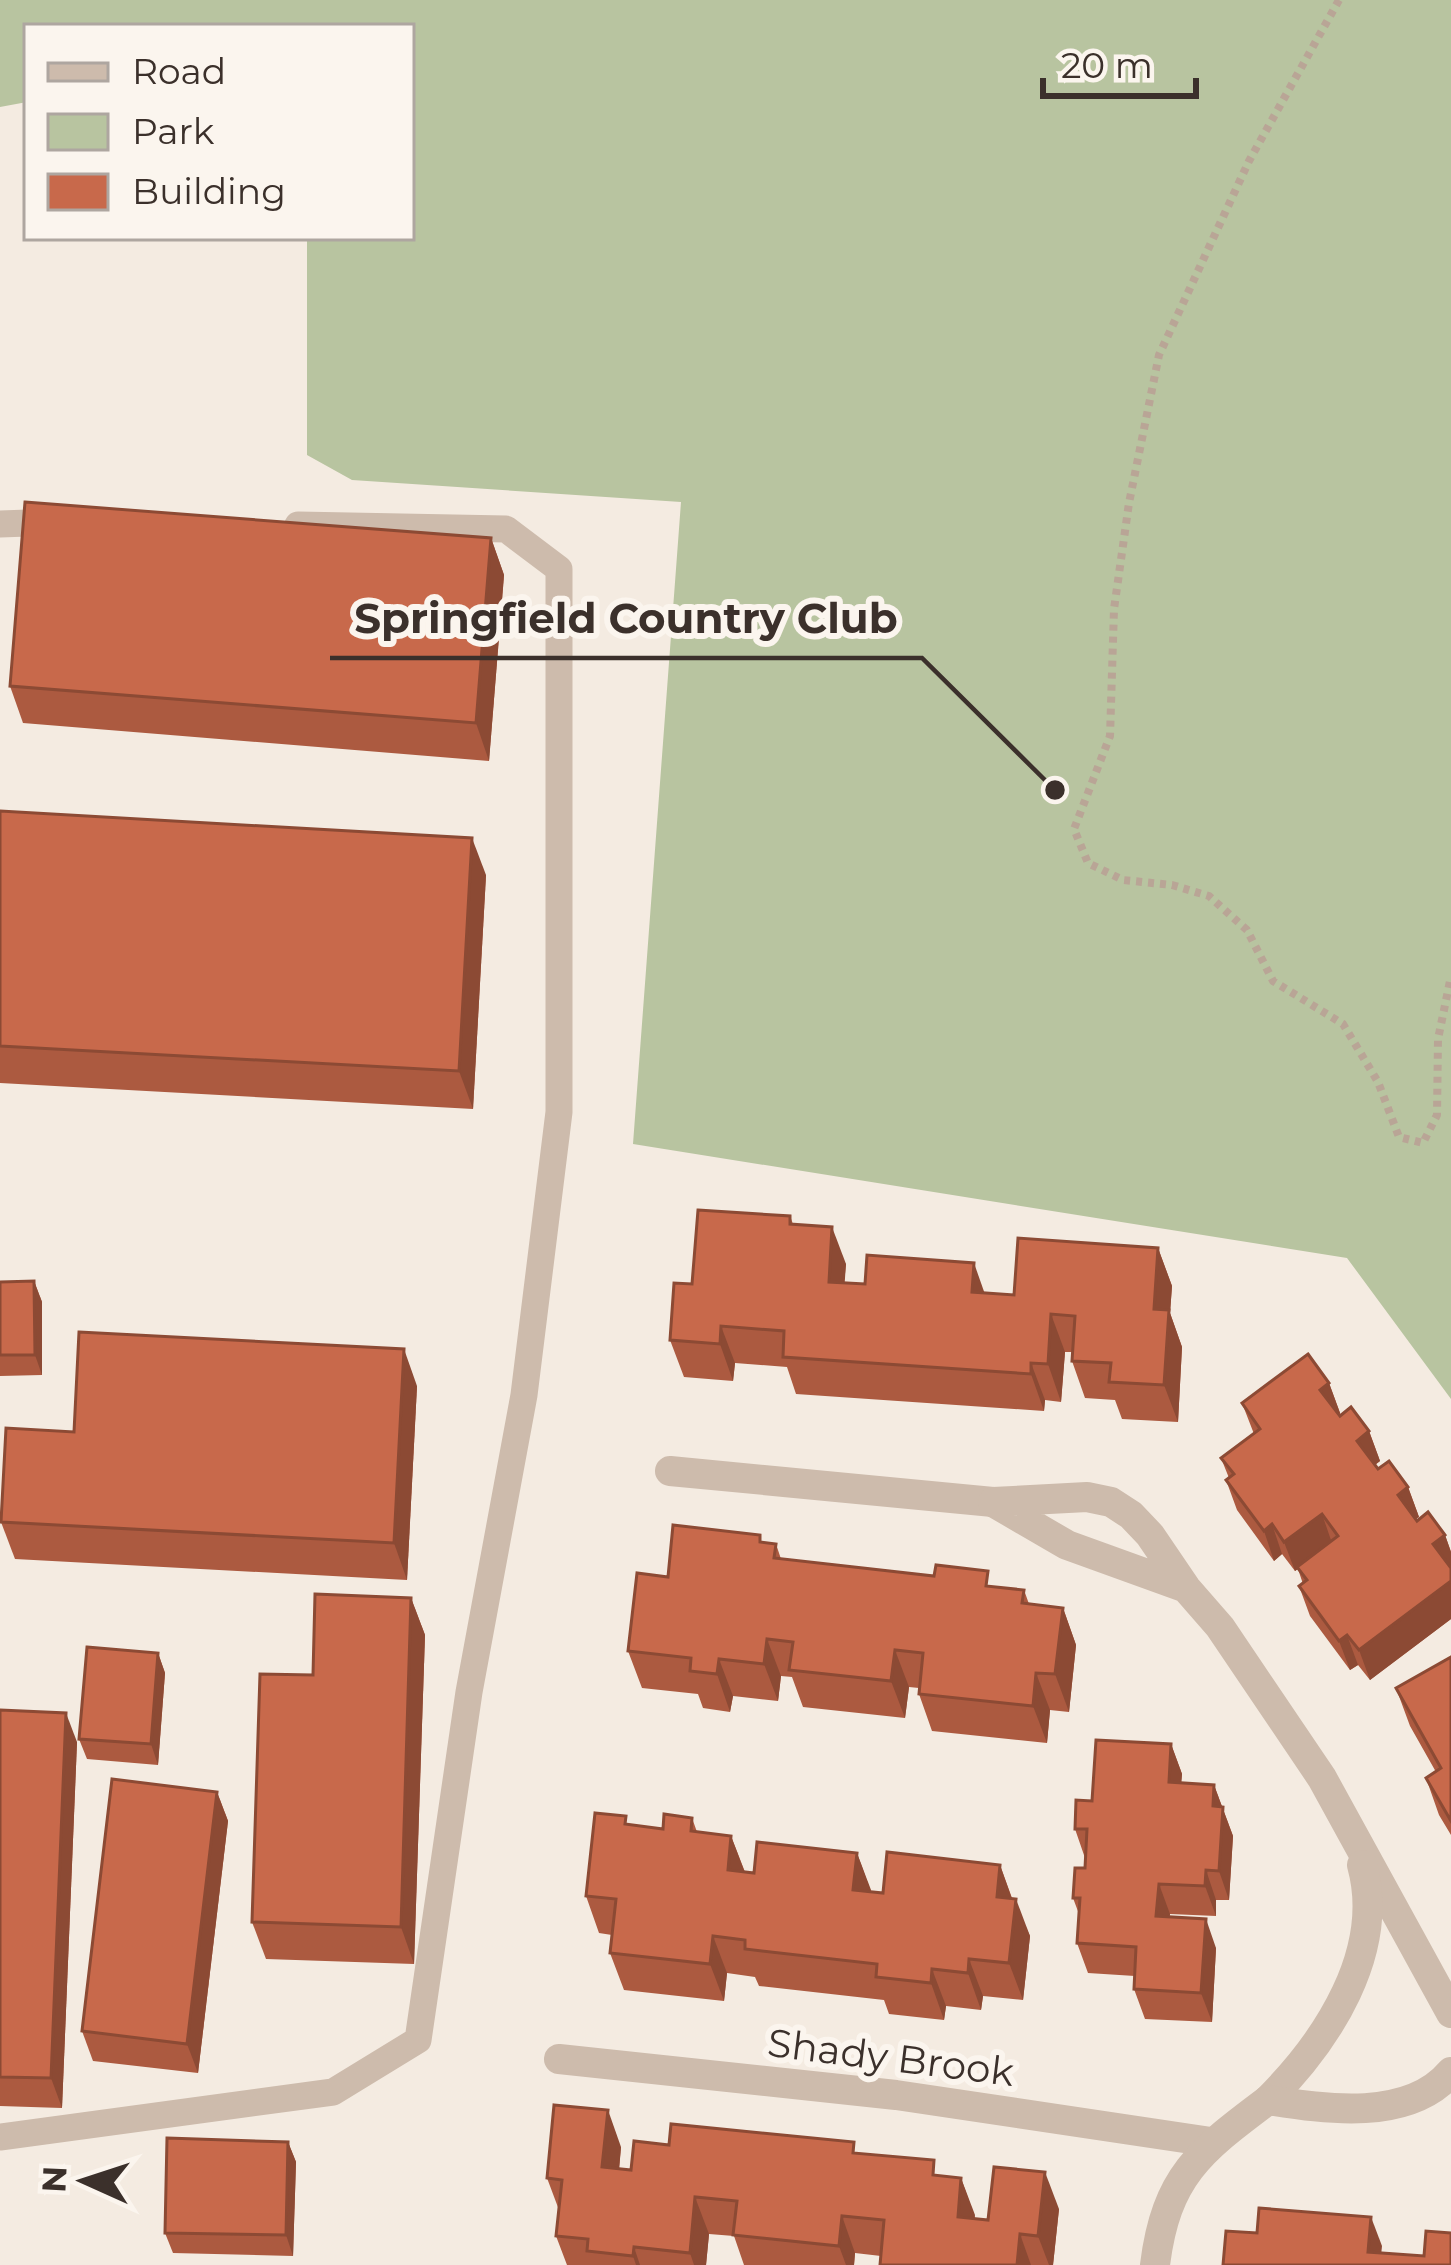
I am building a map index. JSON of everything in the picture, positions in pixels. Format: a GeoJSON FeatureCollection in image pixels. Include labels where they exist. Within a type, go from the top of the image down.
{"type":"FeatureCollection","features":[{"type":"Feature","properties":{"kind":"street"},"geometry":{"type":"LineString","coordinates":[[670,1471],[993,1502],[1061,1496],[1111,1502],[1150,1535],[1220,1627],[1322,1778],[1451,2013]]}},
{"type":"Feature","properties":{"kind":"street"},"geometry":{"type":"LineString","coordinates":[[993,1502],[1067,1545],[1186,1588]]}},
{"type":"Feature","properties":{"kind":"street"},"geometry":{"type":"LineString","coordinates":[[1155,2265],[1166,2209],[1184,2173],[1211,2142],[1300,2068],[1322,2036],[1359,1956],[1369,1906],[1352,1831]]}},
{"type":"Feature","properties":{"kind":"street","name":"Shady Brook"},"geometry":{"type":"LineString","coordinates":[[560,2059],[896,2095],[1211,2142]]}},
{"type":"Feature","properties":{"kind":"street"},"geometry":{"type":"LineString","coordinates":[[1268,2099],[1344,2109],[1379,2107],[1426,2092],[1451,2072]]}},
{"type":"Feature","properties":{"kind":"lane"},"geometry":{"type":"LineString","coordinates":[[0,524],[84,522]]}},
{"type":"Feature","properties":{"kind":"lane"},"geometry":{"type":"LineString","coordinates":[[0,2137],[333,2092],[418,2040],[469,1691],[524,1395],[559,1112],[559,569],[506,529],[272,525]]}},
{"type":"Feature","properties":{"kind":"path"},"geometry":{"type":"LineString","coordinates":[[1340,0],[1249,161],[1160,355],[1114,609],[1110,736],[1074,829],[1088,863],[1123,880],[1172,885],[1209,896],[1247,930],[1273,981],[1342,1024],[1378,1082],[1399,1137],[1423,1143],[1437,1115],[1438,1039],[1451,976]]}},
{"type":"Feature","properties":{"kind":"green space"},"geometry":{"type":"Polygon","coordinates":[[[0,0],[1451,0],[1451,1399],[1347,1258],[633,1144],[681,502],[352,480],[307,455],[307,240],[414,240],[414,24],[24,24],[24,103],[0,107],[0,0]]]}},
{"type":"Feature","properties":{"kind":"building"},"geometry":{"type":"Polygon","coordinates":[[[25,502],[491,538],[476,723],[10,686],[25,502]]]}},
{"type":"Feature","properties":{"kind":"building"},"geometry":{"type":"Polygon","coordinates":[[[0,811],[472,838],[459,1071],[0,1046],[0,811]]]}},
{"type":"Feature","properties":{"kind":"building"},"geometry":{"type":"Polygon","coordinates":[[[698,1210],[790,1216],[790,1224],[832,1227],[829,1282],[865,1284],[867,1255],[974,1263],[972,1292],[1014,1295],[1018,1238],[1158,1248],[1154,1309],[1169,1310],[1164,1385],[1109,1382],[1111,1363],[1072,1361],[1075,1316],[1051,1314],[1048,1364],[1031,1363],[1031,1374],[783,1357],[784,1331],[721,1326],[720,1344],[670,1340],[674,1283],[692,1284],[698,1210]]]}},
{"type":"Feature","properties":{"kind":"building"},"geometry":{"type":"Polygon","coordinates":[[[34,1281],[35,1355],[0,1355],[0,1282],[34,1281]]]}},
{"type":"Feature","properties":{"kind":"building"},"geometry":{"type":"Polygon","coordinates":[[[79,1332],[404,1349],[394,1543],[1,1522],[6,1428],[74,1432],[79,1332]]]}},
{"type":"Feature","properties":{"kind":"building"},"geometry":{"type":"Polygon","coordinates":[[[1308,1354],[1329,1383],[1320,1390],[1340,1416],[1351,1407],[1369,1431],[1357,1441],[1378,1469],[1389,1461],[1408,1487],[1398,1495],[1417,1521],[1428,1512],[1445,1535],[1433,1544],[1451,1568],[1451,1581],[1359,1650],[1347,1635],[1339,1641],[1299,1586],[1307,1580],[1297,1567],[1338,1536],[1322,1514],[1284,1542],[1272,1524],[1264,1531],[1226,1480],[1234,1474],[1221,1458],[1260,1429],[1242,1403],[1308,1354]]]}},
{"type":"Feature","properties":{"kind":"building"},"geometry":{"type":"Polygon","coordinates":[[[673,1525],[760,1535],[760,1542],[776,1544],[774,1558],[934,1576],[936,1565],[988,1571],[986,1586],[1024,1590],[1022,1603],[1063,1608],[1055,1674],[1036,1673],[1033,1706],[919,1694],[923,1653],[895,1650],[891,1681],[789,1670],[793,1642],[767,1639],[764,1664],[719,1659],[717,1674],[690,1671],[691,1658],[628,1651],[637,1573],[668,1577],[673,1525]]]}},
{"type":"Feature","properties":{"kind":"building"},"geometry":{"type":"Polygon","coordinates":[[[315,1594],[411,1598],[401,1927],[252,1922],[260,1674],[313,1675],[315,1594]]]}},
{"type":"Feature","properties":{"kind":"building"},"geometry":{"type":"Polygon","coordinates":[[[87,1647],[158,1653],[151,1744],[79,1739],[87,1647]]]}},
{"type":"Feature","properties":{"kind":"building"},"geometry":{"type":"Polygon","coordinates":[[[1451,1657],[1451,1821],[1426,1778],[1441,1768],[1396,1688],[1451,1657]]]}},
{"type":"Feature","properties":{"kind":"building"},"geometry":{"type":"Polygon","coordinates":[[[0,1710],[66,1713],[51,2078],[0,2077],[0,1710]]]}},
{"type":"Feature","properties":{"kind":"building"},"geometry":{"type":"Polygon","coordinates":[[[1096,1740],[1171,1744],[1169,1782],[1214,1785],[1213,1806],[1223,1807],[1219,1871],[1206,1870],[1205,1886],[1159,1884],[1156,1916],[1206,1919],[1201,1993],[1134,1989],[1136,1947],[1077,1943],[1080,1898],[1073,1898],[1075,1868],[1085,1868],[1087,1829],[1075,1829],[1076,1800],[1092,1801],[1096,1740]]]}},
{"type":"Feature","properties":{"kind":"building"},"geometry":{"type":"Polygon","coordinates":[[[112,1779],[217,1792],[187,2044],[82,2031],[112,1779]]]}},
{"type":"Feature","properties":{"kind":"building"},"geometry":{"type":"Polygon","coordinates":[[[595,1813],[626,1816],[625,1824],[663,1829],[664,1814],[692,1818],[691,1831],[731,1836],[728,1870],[754,1873],[757,1842],[857,1853],[853,1890],[883,1893],[887,1852],[1000,1865],[997,1897],[1016,1899],[1009,1963],[969,1959],[968,1973],[932,1969],[931,1983],[876,1977],[877,1964],[745,1949],[745,1940],[713,1936],[710,1964],[610,1953],[616,1899],[586,1896],[595,1813]]]}},
{"type":"Feature","properties":{"kind":"building"},"geometry":{"type":"Polygon","coordinates":[[[554,2105],[608,2110],[602,2167],[631,2170],[634,2141],[669,2145],[671,2124],[854,2142],[853,2153],[934,2160],[933,2175],[961,2178],[958,2217],[988,2220],[994,2167],[1045,2172],[1038,2236],[1020,2234],[1017,2265],[880,2265],[884,2220],[842,2216],[839,2246],[733,2235],[737,2201],[695,2197],[690,2253],[634,2247],[633,2256],[587,2251],[588,2239],[556,2236],[562,2180],[547,2178],[554,2105]]]}},
{"type":"Feature","properties":{"kind":"building"},"geometry":{"type":"Polygon","coordinates":[[[167,2138],[288,2142],[286,2235],[165,2233],[167,2138]]]}},
{"type":"Feature","properties":{"kind":"building"},"geometry":{"type":"Polygon","coordinates":[[[1259,2208],[1371,2217],[1368,2252],[1424,2256],[1426,2231],[1451,2233],[1451,2265],[1223,2265],[1226,2231],[1257,2233],[1259,2208]]]}},
{"type":"Feature","properties":{"kind":"place","name":"Springfield Country Club"},"geometry":{"type":"Point","coordinates":[1055,790]}}]}
